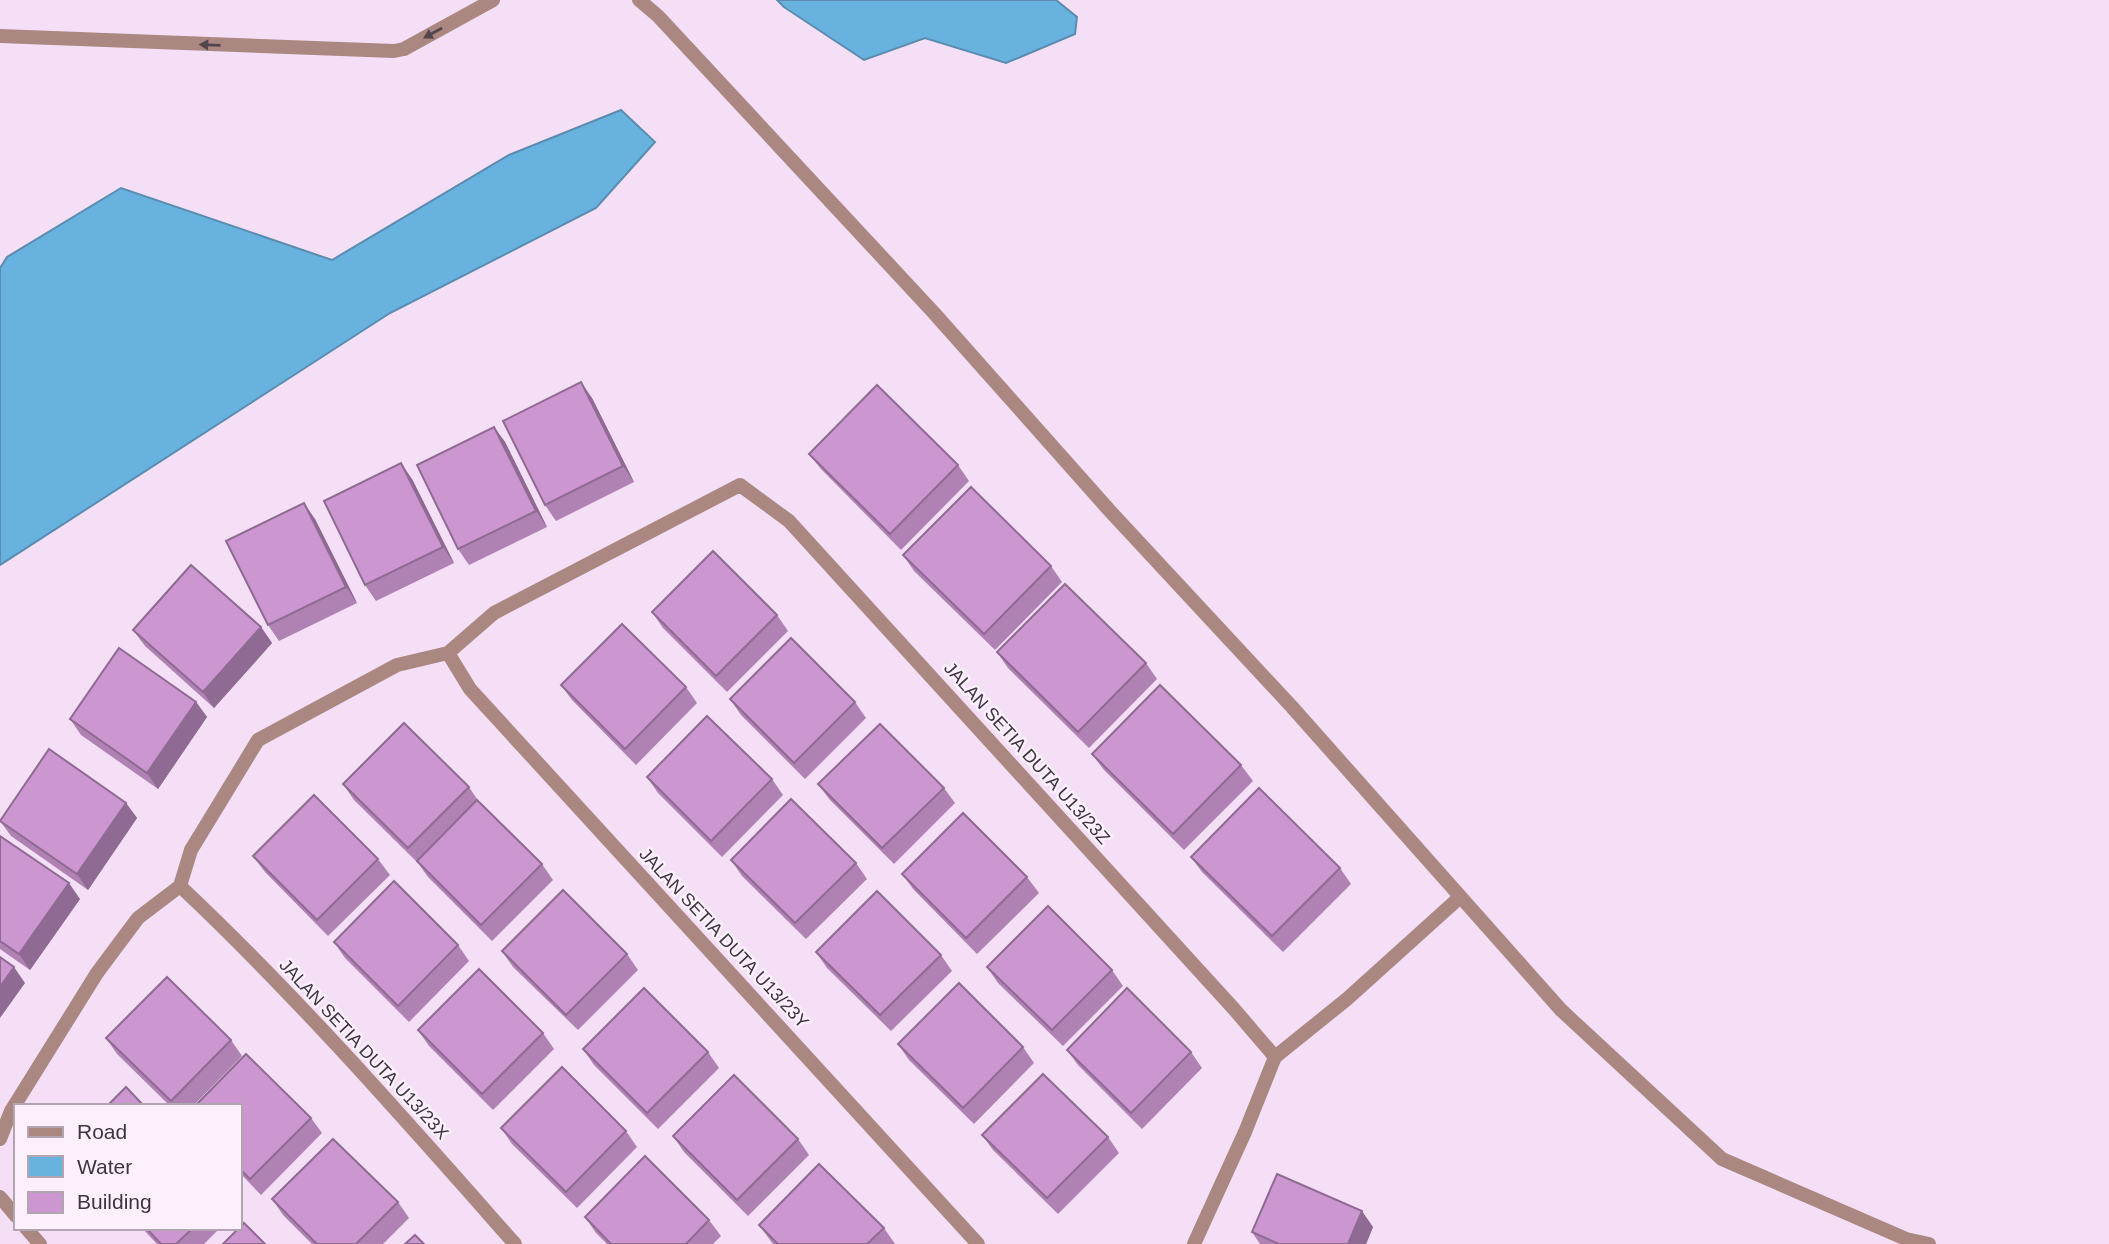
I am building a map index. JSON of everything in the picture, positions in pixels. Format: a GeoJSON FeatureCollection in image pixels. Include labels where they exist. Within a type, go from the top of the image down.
{"type":"FeatureCollection","features":[{"type":"Feature","properties":{"kind":"street"},"geometry":{"type":"LineString","coordinates":[[0,36],[394,51],[404,49],[493,0]]}},
{"type":"Feature","properties":{"kind":"street"},"geometry":{"type":"LineString","coordinates":[[639,0],[658,16],[934,313],[1109,510],[1292,707],[1561,1010],[1722,1159],[1906,1239],[1929,1244]]}},
{"type":"Feature","properties":{"kind":"street","name":"JALAN SETIA DUTA U13/23Z"},"geometry":{"type":"LineString","coordinates":[[448,653],[494,613],[740,485],[789,521],[1275,1057]]}},
{"type":"Feature","properties":{"kind":"street"},"geometry":{"type":"LineString","coordinates":[[16,1104],[97,973],[138,918],[180,886],[191,850],[258,740],[397,665],[448,653]]}},
{"type":"Feature","properties":{"kind":"street","name":"JALAN SETIA DUTA U13/23Y"},"geometry":{"type":"LineString","coordinates":[[448,653],[470,689],[978,1244]]}},
{"type":"Feature","properties":{"kind":"street","name":"JALAN SETIA DUTA U13/23X"},"geometry":{"type":"LineString","coordinates":[[180,886],[229,932],[515,1244]]}},
{"type":"Feature","properties":{"kind":"street"},"geometry":{"type":"LineString","coordinates":[[1194,1244],[1245,1132],[1275,1057],[1347,999],[1459,898]]}},
{"type":"Feature","properties":{"kind":"street"},"geometry":{"type":"LineString","coordinates":[[0,1139],[14,1108]]}},
{"type":"Feature","properties":{"kind":"street"},"geometry":{"type":"LineString","coordinates":[[0,1197],[14,1214]]}},
{"type":"Feature","properties":{"kind":"street"},"geometry":{"type":"LineString","coordinates":[[28,1230],[40,1244]]}},
{"type":"Feature","properties":{"kind":"water"},"geometry":{"type":"Polygon","coordinates":[[[777,0],[1056,0],[1077,17],[1075,34],[1006,63],[925,38],[864,60],[777,0]]]}},
{"type":"Feature","properties":{"kind":"water"},"geometry":{"type":"Polygon","coordinates":[[[621,110],[655,142],[596,208],[390,313],[0,565],[0,268],[7,257],[121,188],[332,260],[509,155],[621,110]]]}},
{"type":"Feature","properties":{"kind":"building"},"geometry":{"type":"Polygon","coordinates":[[[581,382],[623,466],[545,505],[503,421],[581,382]]]}},
{"type":"Feature","properties":{"kind":"building"},"geometry":{"type":"Polygon","coordinates":[[[877,385],[958,465],[890,534],[809,454],[877,385]]]}},
{"type":"Feature","properties":{"kind":"building"},"geometry":{"type":"Polygon","coordinates":[[[494,427],[536,511],[458,549],[417,465],[494,427]]]}},
{"type":"Feature","properties":{"kind":"building"},"geometry":{"type":"Polygon","coordinates":[[[401,463],[443,547],[365,585],[324,501],[401,463]]]}},
{"type":"Feature","properties":{"kind":"building"},"geometry":{"type":"Polygon","coordinates":[[[971,487],[1051,566],[984,634],[903,555],[971,487]]]}},
{"type":"Feature","properties":{"kind":"building"},"geometry":{"type":"Polygon","coordinates":[[[304,503],[346,587],[268,625],[226,541],[304,503]]]}},
{"type":"Feature","properties":{"kind":"building"},"geometry":{"type":"Polygon","coordinates":[[[713,551],[777,615],[716,676],[652,612],[713,551]]]}},
{"type":"Feature","properties":{"kind":"building"},"geometry":{"type":"Polygon","coordinates":[[[191,565],[261,627],[203,692],[133,630],[191,565]]]}},
{"type":"Feature","properties":{"kind":"building"},"geometry":{"type":"Polygon","coordinates":[[[1065,584],[1146,663],[1078,732],[997,652],[1065,584]]]}},
{"type":"Feature","properties":{"kind":"building"},"geometry":{"type":"Polygon","coordinates":[[[622,624],[686,687],[625,749],[561,685],[622,624]]]}},
{"type":"Feature","properties":{"kind":"building"},"geometry":{"type":"Polygon","coordinates":[[[791,638],[855,702],[794,763],[730,699],[791,638]]]}},
{"type":"Feature","properties":{"kind":"building"},"geometry":{"type":"Polygon","coordinates":[[[119,648],[196,702],[147,773],[70,719],[119,648]]]}},
{"type":"Feature","properties":{"kind":"building"},"geometry":{"type":"Polygon","coordinates":[[[1160,685],[1241,765],[1173,834],[1092,754],[1160,685]]]}},
{"type":"Feature","properties":{"kind":"building"},"geometry":{"type":"Polygon","coordinates":[[[707,716],[772,779],[711,841],[647,777],[707,716]]]}},
{"type":"Feature","properties":{"kind":"building"},"geometry":{"type":"Polygon","coordinates":[[[404,723],[469,787],[408,848],[343,784],[404,723]]]}},
{"type":"Feature","properties":{"kind":"building"},"geometry":{"type":"Polygon","coordinates":[[[880,724],[944,788],[882,848],[818,784],[880,724]]]}},
{"type":"Feature","properties":{"kind":"building"},"geometry":{"type":"Polygon","coordinates":[[[49,749],[126,803],[77,874],[0,821],[49,749]]]}},
{"type":"Feature","properties":{"kind":"building"},"geometry":{"type":"Polygon","coordinates":[[[1259,788],[1340,868],[1272,936],[1191,857],[1259,788]]]}},
{"type":"Feature","properties":{"kind":"building"},"geometry":{"type":"Polygon","coordinates":[[[314,795],[378,859],[317,920],[253,856],[314,795]]]}},
{"type":"Feature","properties":{"kind":"building"},"geometry":{"type":"Polygon","coordinates":[[[791,799],[856,863],[795,923],[731,860],[791,799]]]}},
{"type":"Feature","properties":{"kind":"building"},"geometry":{"type":"Polygon","coordinates":[[[477,800],[542,864],[481,925],[417,861],[477,800]]]}},
{"type":"Feature","properties":{"kind":"building"},"geometry":{"type":"Polygon","coordinates":[[[963,813],[1027,877],[966,938],[902,874],[963,813]]]}},
{"type":"Feature","properties":{"kind":"building"},"geometry":{"type":"Polygon","coordinates":[[[0,836],[69,883],[19,954],[0,941],[0,836]]]}},
{"type":"Feature","properties":{"kind":"building"},"geometry":{"type":"Polygon","coordinates":[[[394,881],[458,945],[398,1006],[334,942],[394,881]]]}},
{"type":"Feature","properties":{"kind":"building"},"geometry":{"type":"Polygon","coordinates":[[[563,890],[627,954],[566,1015],[502,951],[563,890]]]}},
{"type":"Feature","properties":{"kind":"building"},"geometry":{"type":"Polygon","coordinates":[[[877,891],[941,955],[880,1015],[816,952],[877,891]]]}},
{"type":"Feature","properties":{"kind":"building"},"geometry":{"type":"Polygon","coordinates":[[[1048,906],[1112,970],[1052,1030],[987,967],[1048,906]]]}},
{"type":"Feature","properties":{"kind":"building"},"geometry":{"type":"Polygon","coordinates":[[[0,957],[14,967],[0,987],[0,957]]]}},
{"type":"Feature","properties":{"kind":"building"},"geometry":{"type":"Polygon","coordinates":[[[479,969],[543,1033],[482,1094],[418,1030],[479,969]]]}},
{"type":"Feature","properties":{"kind":"building"},"geometry":{"type":"Polygon","coordinates":[[[167,977],[231,1040],[171,1101],[106,1038],[167,977]]]}},
{"type":"Feature","properties":{"kind":"building"},"geometry":{"type":"Polygon","coordinates":[[[959,983],[1023,1047],[963,1108],[898,1044],[959,983]]]}},
{"type":"Feature","properties":{"kind":"building"},"geometry":{"type":"Polygon","coordinates":[[[644,988],[708,1052],[647,1113],[583,1049],[644,988]]]}},
{"type":"Feature","properties":{"kind":"building"},"geometry":{"type":"Polygon","coordinates":[[[1127,988],[1191,1052],[1131,1113],[1067,1050],[1127,988]]]}},
{"type":"Feature","properties":{"kind":"building"},"geometry":{"type":"Polygon","coordinates":[[[246,1054],[311,1118],[250,1179],[242,1171],[242,1104],[197,1104],[246,1054]]]}},
{"type":"Feature","properties":{"kind":"building"},"geometry":{"type":"Polygon","coordinates":[[[562,1067],[626,1131],[566,1192],[501,1128],[562,1067]]]}},
{"type":"Feature","properties":{"kind":"building"},"geometry":{"type":"Polygon","coordinates":[[[1043,1074],[1108,1137],[1047,1198],[982,1135],[1043,1074]]]}},
{"type":"Feature","properties":{"kind":"building"},"geometry":{"type":"Polygon","coordinates":[[[734,1075],[798,1139],[737,1200],[673,1136],[734,1075]]]}},
{"type":"Feature","properties":{"kind":"building"},"geometry":{"type":"Polygon","coordinates":[[[126,1087],[142,1104],[109,1104],[126,1087]]]}},
{"type":"Feature","properties":{"kind":"building"},"geometry":{"type":"Polygon","coordinates":[[[333,1139],[398,1202],[356,1244],[317,1244],[272,1199],[333,1139]]]}},
{"type":"Feature","properties":{"kind":"building"},"geometry":{"type":"Polygon","coordinates":[[[645,1156],[709,1220],[686,1244],[611,1244],[585,1217],[645,1156]]]}},
{"type":"Feature","properties":{"kind":"building"},"geometry":{"type":"Polygon","coordinates":[[[819,1164],[884,1228],[867,1244],[778,1244],[759,1225],[819,1164]]]}},
{"type":"Feature","properties":{"kind":"building"},"geometry":{"type":"Polygon","coordinates":[[[1277,1174],[1362,1211],[1348,1244],[1279,1244],[1252,1232],[1277,1174]]]}},
{"type":"Feature","properties":{"kind":"building"},"geometry":{"type":"Polygon","coordinates":[[[244,1223],[265,1244],[223,1244],[237,1230],[242,1230],[244,1223]]]}},
{"type":"Feature","properties":{"kind":"building"},"geometry":{"type":"Polygon","coordinates":[[[148,1230],[191,1230],[176,1244],[161,1244],[148,1230]]]}},
{"type":"Feature","properties":{"kind":"building"},"geometry":{"type":"Polygon","coordinates":[[[415,1235],[424,1244],[405,1244],[415,1235]]]}}]}
